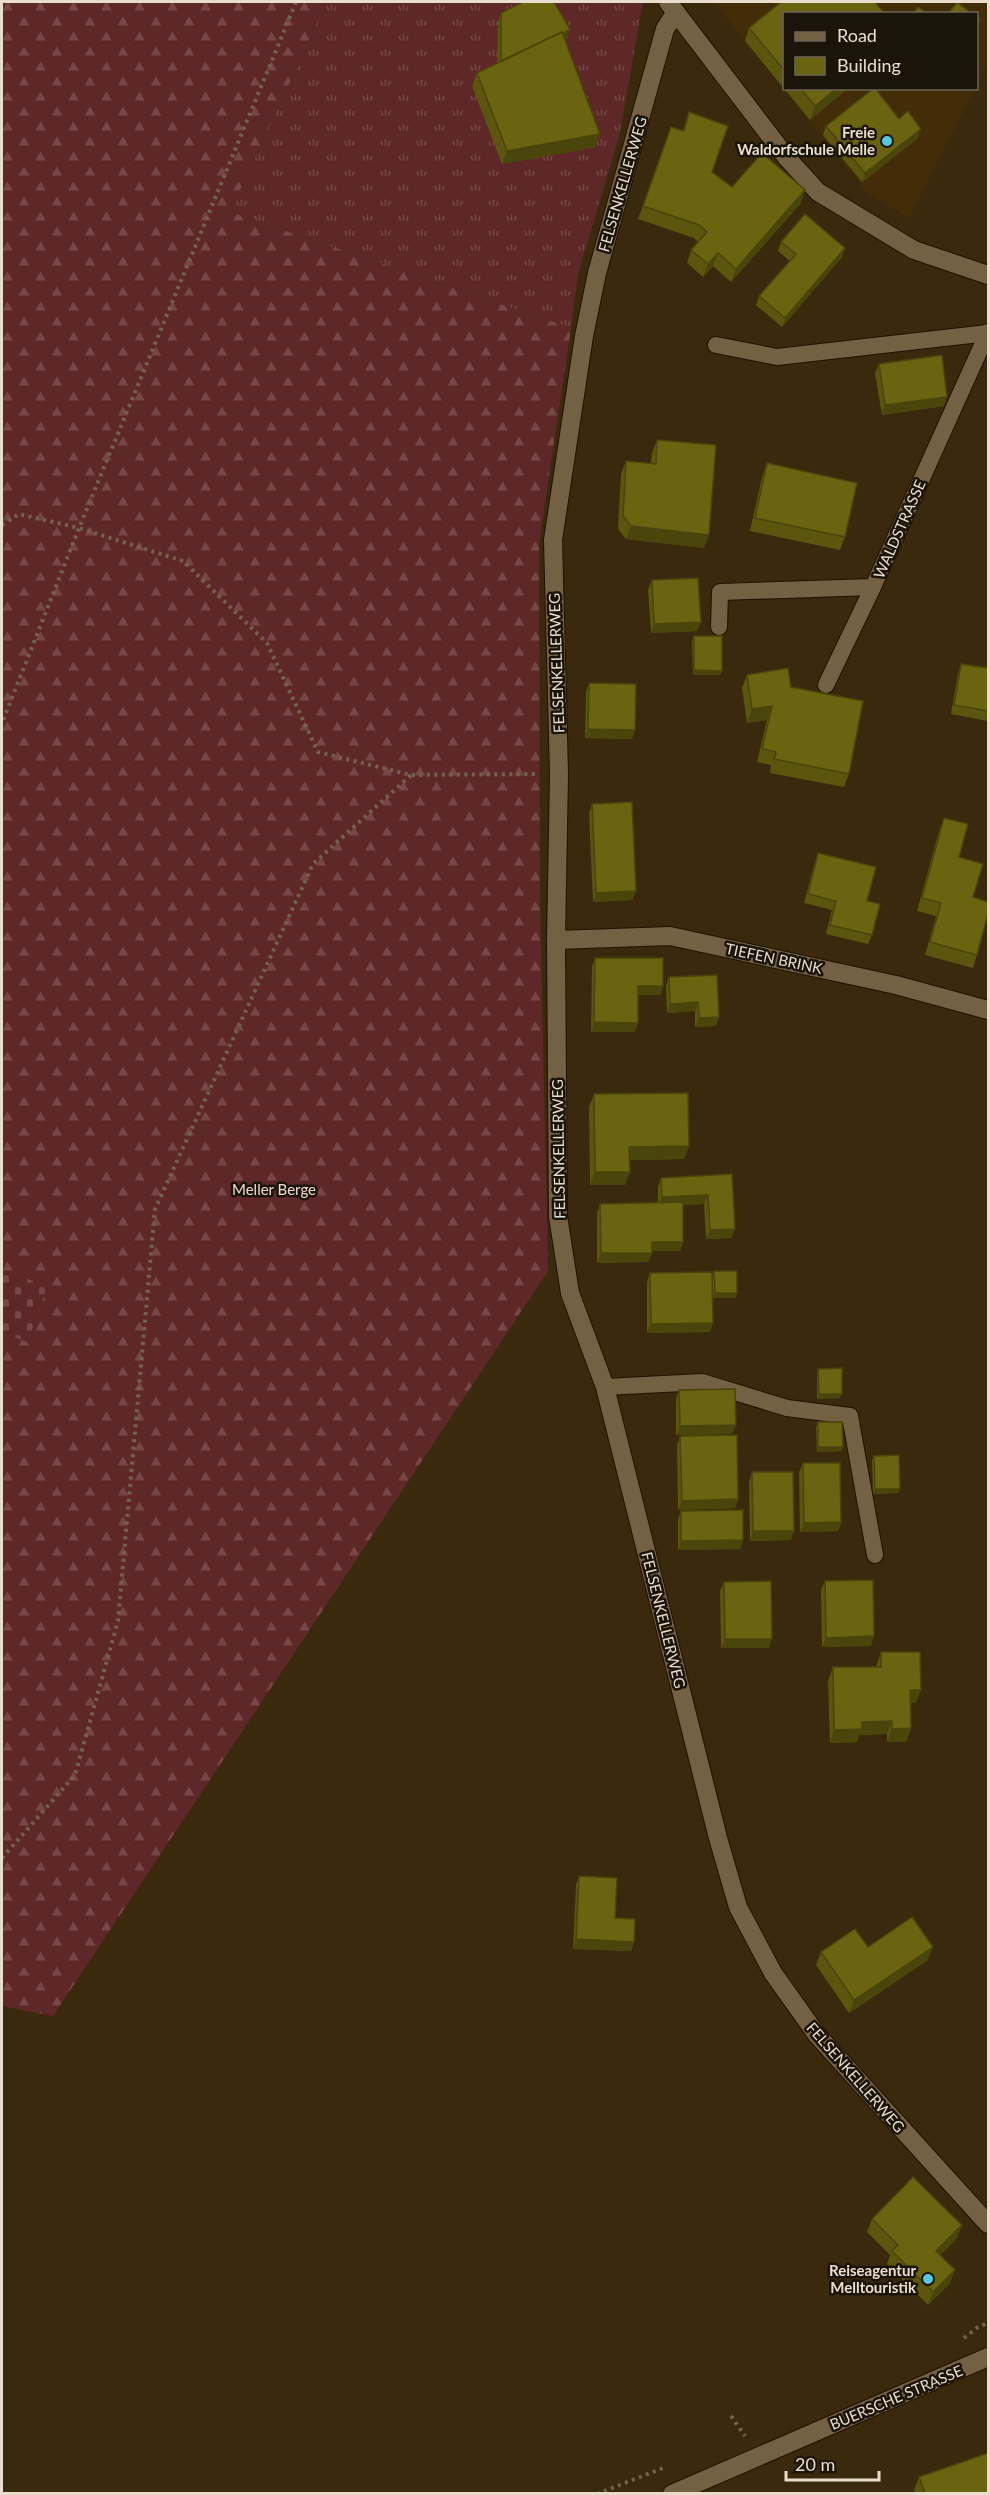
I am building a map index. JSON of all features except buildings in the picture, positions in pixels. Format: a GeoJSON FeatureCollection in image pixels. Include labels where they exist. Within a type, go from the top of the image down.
{"type":"FeatureCollection","features":[{"type":"Feature","properties":{"kind":"street"},"geometry":{"type":"LineString","coordinates":[[672,7],[787,158],[818,192],[914,250],[988,275]]}},
{"type":"Feature","properties":{"kind":"street","name":"FELSENKELLERWEG"},"geometry":{"type":"LineString","coordinates":[[672,7],[597,273],[584,336],[552,540],[560,774],[556,940],[558,1216],[570,1293],[605,1387],[718,1838],[738,1907],[772,1973],[816,2035],[988,2224]]}},
{"type":"Feature","properties":{"kind":"street","name":"TIEFEN BRINK"},"geometry":{"type":"LineString","coordinates":[[556,940],[670,936],[896,985],[988,1010]]}},
{"type":"Feature","properties":{"kind":"street","name":"BUERSCHE STRASSE"},"geometry":{"type":"LineString","coordinates":[[672,2493],[988,2357]]}},
{"type":"Feature","properties":{"kind":"lane"},"geometry":{"type":"LineString","coordinates":[[716,345],[777,357],[988,333]]}},
{"type":"Feature","properties":{"kind":"lane","name":"WALDSTRASSE"},"geometry":{"type":"LineString","coordinates":[[718,627],[720,592],[873,587],[988,333]]}},
{"type":"Feature","properties":{"kind":"lane"},"geometry":{"type":"LineString","coordinates":[[826,685],[873,587]]}},
{"type":"Feature","properties":{"kind":"lane"},"geometry":{"type":"LineString","coordinates":[[605,1387],[702,1382],[787,1408],[850,1416],[875,1555]]}},
{"type":"Feature","properties":{"kind":"path"},"geometry":{"type":"LineString","coordinates":[[2,723],[296,2]]}},
{"type":"Feature","properties":{"kind":"path"},"geometry":{"type":"LineString","coordinates":[[2,525],[19,514],[80,528],[183,561],[267,643],[318,752],[411,775],[560,774]]}},
{"type":"Feature","properties":{"kind":"path"},"geometry":{"type":"LineString","coordinates":[[2,1858],[75,1775],[118,1621],[155,1209],[314,864],[411,775]]}},
{"type":"Feature","properties":{"kind":"path"},"geometry":{"type":"LineString","coordinates":[[597,2493],[652,2472]]}},
{"type":"Feature","properties":{"kind":"shaded area","name":"Freie Waldorfschule Melle"},"geometry":{"type":"Polygon","coordinates":[[[714,2],[988,2],[988,63],[978,85],[978,12],[783,12],[783,88],[714,2]]]}},
{"type":"Feature","properties":{"kind":"shaded area","name":"Freie Waldorfschule Melle"},"geometry":{"type":"Polygon","coordinates":[[[785,90],[974,90],[909,218],[868,194],[785,90]]]}},
{"type":"Feature","properties":{"kind":"green space","name":"Meller Berge"},"geometry":{"type":"Polygon","coordinates":[[[2,2],[327,2],[230,212],[571,328],[539,543],[540,906],[548,1271],[53,2016],[2,2006],[2,2]]]}},
{"type":"Feature","properties":{"kind":"green space"},"geometry":{"type":"Polygon","coordinates":[[[327,2],[643,2],[619,137],[578,274],[571,328],[230,212],[327,2]]]}},
{"type":"Feature","properties":{"kind":"green space"},"geometry":{"type":"Polygon","coordinates":[[[2,1270],[47,1286],[28,1342],[2,1333],[2,1270]]]}},
{"type":"Feature","properties":{"kind":"place","name":"Freie Waldorfschule Melle"},"geometry":{"type":"Point","coordinates":[887,141]}},
{"type":"Feature","properties":{"kind":"place","name":"Reiseagentur Melltouristik"},"geometry":{"type":"Point","coordinates":[928,2279]}}]}
